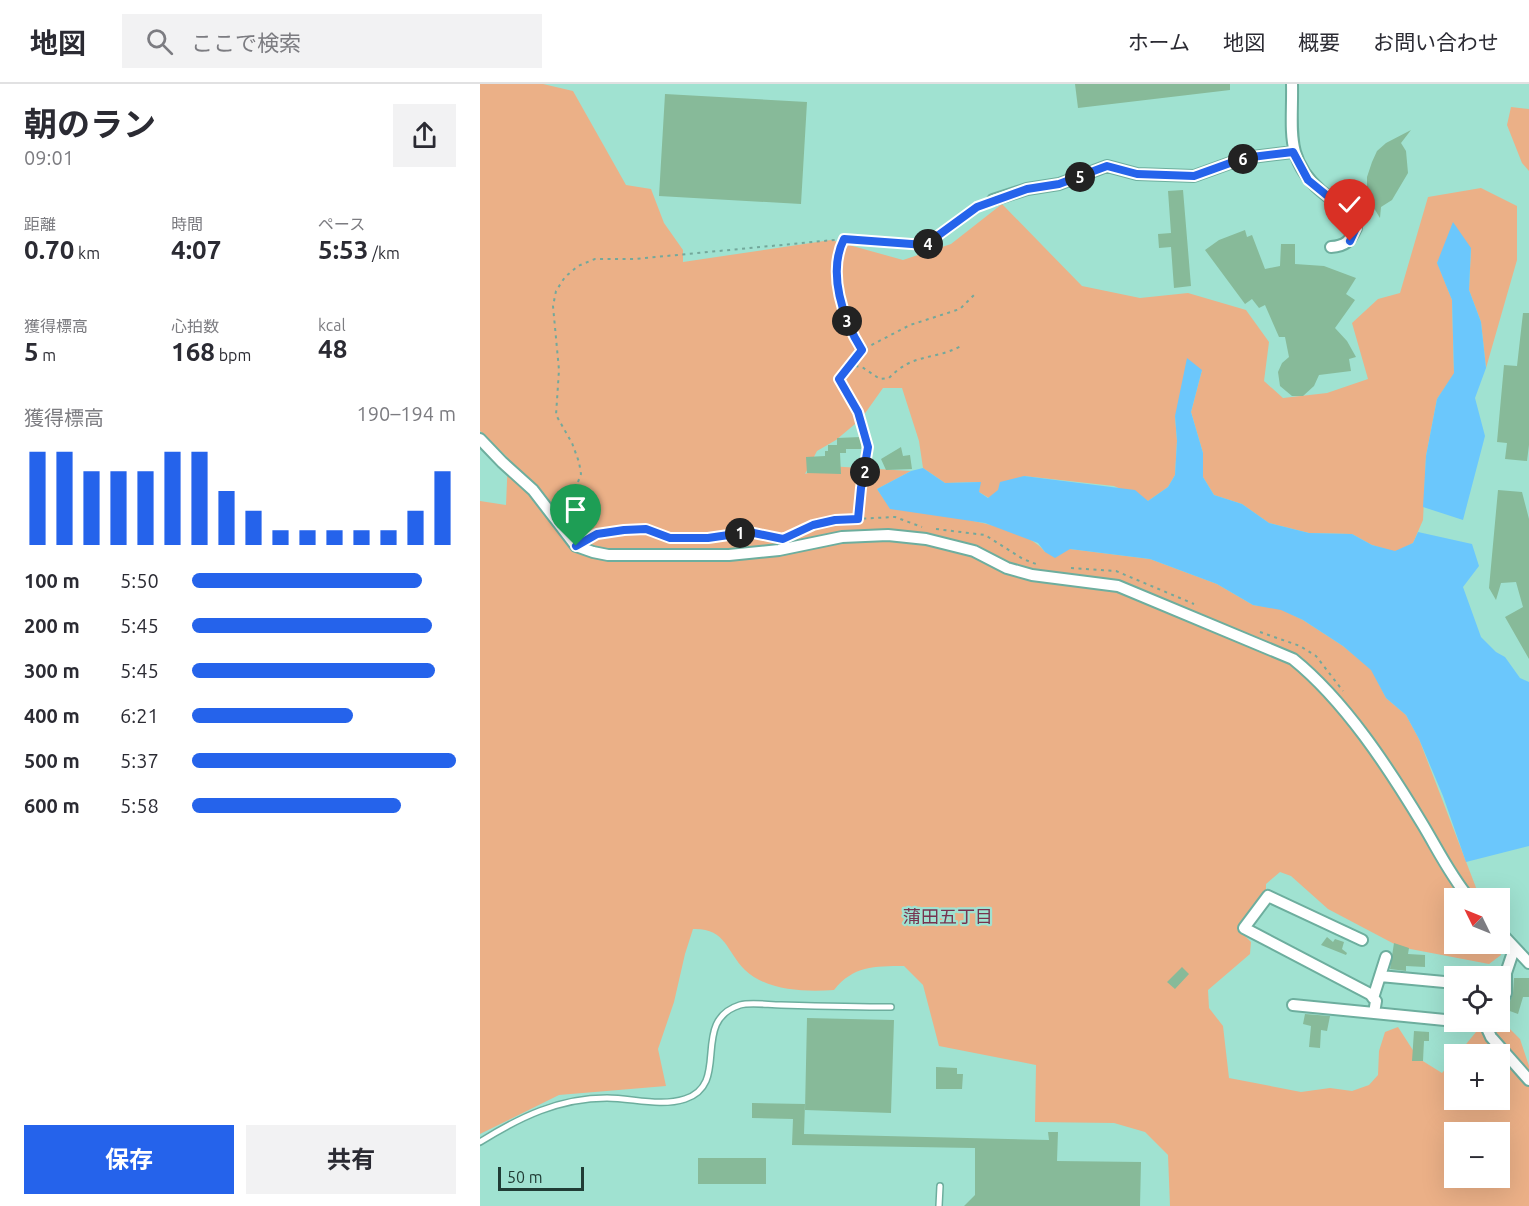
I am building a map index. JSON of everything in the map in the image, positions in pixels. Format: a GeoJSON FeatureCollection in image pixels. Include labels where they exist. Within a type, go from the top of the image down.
{"type":"FeatureCollection","features":[{"type":"Feature","properties":{"kind":"street"},"geometry":{"type":"LineString","coordinates":[[1292,84],[1293,152],[1308,180],[1352,216],[1356,228],[1350,241],[1343,246],[1331,247]]}},
{"type":"Feature","properties":{"kind":"street"},"geometry":{"type":"LineString","coordinates":[[993,200],[1027,189],[1059,184],[1107,166],[1137,174],[1194,176],[1244,158],[1293,152]]}},
{"type":"Feature","properties":{"kind":"street"},"geometry":{"type":"LineString","coordinates":[[480,439],[533,490],[576,546],[593,552],[608,555],[729,555],[779,550],[842,537],[888,535],[926,539],[974,551],[1007,568],[1032,575],[1118,586],[1293,658],[1335,699],[1394,779],[1451,876],[1461,888]]}},
{"type":"Feature","properties":{"kind":"street"},"geometry":{"type":"LineString","coordinates":[[1362,940],[1268,896],[1244,928],[1373,998],[1376,1001],[1374,1013]]}},
{"type":"Feature","properties":{"kind":"street"},"geometry":{"type":"LineString","coordinates":[[1510,943],[1529,963]]}},
{"type":"Feature","properties":{"kind":"street"},"geometry":{"type":"LineString","coordinates":[[1509,966],[1515,949]]}},
{"type":"Feature","properties":{"kind":"street"},"geometry":{"type":"LineString","coordinates":[[1373,998],[1386,957]]}},
{"type":"Feature","properties":{"kind":"street"},"geometry":{"type":"LineString","coordinates":[[1380,976],[1444,982]]}},
{"type":"Feature","properties":{"kind":"street"},"geometry":{"type":"LineString","coordinates":[[1293,1005],[1444,1020]]}},
{"type":"Feature","properties":{"kind":"street"},"geometry":{"type":"LineString","coordinates":[[1489,1032],[1491,1037],[1529,1080]]}},
{"type":"Feature","properties":{"kind":"lane"},"geometry":{"type":"LineString","coordinates":[[480,1142],[514,1122],[559,1103],[607,1098],[670,1102],[686,1099],[697,1093],[706,1080],[710,1069],[712,1032],[718,1019],[741,1004],[891,1007]]}},
{"type":"Feature","properties":{"kind":"lane"},"geometry":{"type":"LineString","coordinates":[[939,1206],[940,1186]]}},
{"type":"Feature","properties":{"kind":"path"},"geometry":{"type":"LineString","coordinates":[[578,482],[581,474],[579,462],[572,443],[556,415],[559,370],[553,306],[556,291],[565,276],[578,266],[595,259],[635,259],[844,239],[925,245],[977,207],[993,200]]}},
{"type":"Feature","properties":{"kind":"path"},"geometry":{"type":"LineString","coordinates":[[844,239],[838,250],[841,304],[847,322],[862,350]]}},
{"type":"Feature","properties":{"kind":"path"},"geometry":{"type":"LineString","coordinates":[[858,519],[868,447],[858,412],[839,379],[862,350],[910,325],[960,309],[977,292]]}},
{"type":"Feature","properties":{"kind":"path"},"geometry":{"type":"LineString","coordinates":[[848,365],[862,367],[880,379],[889,378],[900,366],[912,360],[951,351],[961,346]]}},
{"type":"Feature","properties":{"kind":"path"},"geometry":{"type":"LineString","coordinates":[[576,546],[597,534],[624,530],[646,529],[670,538],[708,538],[749,532],[783,539],[813,525],[835,520],[895,518],[922,527]]}},
{"type":"Feature","properties":{"kind":"path"},"geometry":{"type":"LineString","coordinates":[[932,529],[985,535],[1023,559],[1041,565]]}},
{"type":"Feature","properties":{"kind":"path"},"geometry":{"type":"LineString","coordinates":[[1061,568],[1116,571],[1197,606]]}},
{"type":"Feature","properties":{"kind":"path"},"geometry":{"type":"LineString","coordinates":[[1250,629],[1300,646],[1316,656],[1349,699]]}},
{"type":"Feature","properties":{"kind":"shaded area"},"geometry":{"type":"Polygon","coordinates":[[[480,84],[543,84],[573,91],[626,185],[651,189],[664,223],[683,250],[683,262],[831,240],[903,260],[951,244],[1002,204],[1082,286],[1140,298],[1188,293],[1246,310],[1269,342],[1264,381],[1283,398],[1327,393],[1368,379],[1352,323],[1378,299],[1400,293],[1428,197],[1481,188],[1517,206],[1517,260],[1486,368],[1481,322],[1469,290],[1471,248],[1437,262],[1452,300],[1454,374],[1437,399],[1426,456],[1423,520],[1413,543],[1395,552],[1372,545],[1352,534],[1309,533],[1269,523],[1242,504],[1214,495],[1203,477],[1203,453],[1191,412],[1202,370],[1175,416],[1177,441],[1175,475],[1168,487],[1148,501],[1114,486],[1024,476],[989,498],[979,492],[980,482],[945,483],[923,468],[919,441],[902,388],[883,388],[861,419],[836,440],[817,451],[805,474],[828,466],[911,471],[877,489],[890,508],[996,526],[1034,542],[1045,552],[1070,549],[1150,559],[1217,584],[1253,605],[1281,609],[1303,620],[1343,646],[1372,670],[1386,698],[1406,715],[1419,739],[1476,888],[1444,888],[1444,954],[1501,955],[1489,964],[1400,947],[1328,909],[1291,876],[1280,872],[1266,884],[1266,891],[1237,928],[1251,942],[1250,954],[1208,990],[1209,1008],[1223,1026],[1229,1078],[1301,1092],[1330,1088],[1352,1091],[1369,1085],[1378,1075],[1379,1051],[1385,1032],[1398,1027],[1418,1058],[1442,1073],[1444,1071],[1444,1110],[1510,1110],[1510,1044],[1466,1044],[1476,1032],[1510,1032],[1510,1029],[1520,1039],[1529,1066],[1529,1206],[1170,1206],[1168,1155],[1145,1132],[1114,1123],[1035,1122],[1036,1065],[939,1046],[923,985],[904,966],[865,969],[849,976],[834,990],[787,989],[754,977],[739,963],[724,942],[712,932],[693,929],[674,1002],[658,1049],[666,1086],[559,1095],[480,1134],[480,501],[506,505],[508,458],[480,431],[480,84]]]}},
{"type":"Feature","properties":{"kind":"shaded area"},"geometry":{"type":"Polygon","coordinates":[[[1511,107],[1529,109],[1529,171],[1522,163],[1507,125],[1511,107]]]}},
{"type":"Feature","properties":{"kind":"water"},"geometry":{"type":"Polygon","coordinates":[[[1453,222],[1471,248],[1469,290],[1481,322],[1486,368],[1475,398],[1485,436],[1463,520],[1423,507],[1426,456],[1437,399],[1454,373],[1452,300],[1437,263],[1453,222]]]}},
{"type":"Feature","properties":{"kind":"water"},"geometry":{"type":"Polygon","coordinates":[[[1187,358],[1202,370],[1191,412],[1203,453],[1203,477],[1214,495],[1242,504],[1269,523],[1309,533],[1352,534],[1372,545],[1395,551],[1413,543],[1418,532],[1472,544],[1479,566],[1463,587],[1481,637],[1496,652],[1505,657],[1520,678],[1529,682],[1529,846],[1466,862],[1443,796],[1419,739],[1406,715],[1386,698],[1371,670],[1343,646],[1303,620],[1281,610],[1253,605],[1217,584],[1150,559],[1070,549],[1055,558],[1045,552],[1038,543],[985,523],[890,509],[877,489],[911,471],[923,468],[945,483],[981,482],[979,492],[988,498],[998,490],[1000,482],[1024,476],[1135,490],[1148,501],[1168,487],[1175,475],[1177,441],[1175,416],[1187,358]]]}},
{"type":"Feature","properties":{"kind":"building"},"geometry":{"type":"Polygon","coordinates":[[[1075,84],[1230,84],[1230,90],[1078,108],[1075,84]]]}},
{"type":"Feature","properties":{"kind":"building"},"geometry":{"type":"Polygon","coordinates":[[[665,94],[807,102],[801,204],[659,196],[665,94]]]}},
{"type":"Feature","properties":{"kind":"building"},"geometry":{"type":"Polygon","coordinates":[[[1411,130],[1401,143],[1406,151],[1408,173],[1392,200],[1381,207],[1380,218],[1369,200],[1367,190],[1367,177],[1372,162],[1377,151],[1386,143],[1411,130]]]}},
{"type":"Feature","properties":{"kind":"building"},"geometry":{"type":"Polygon","coordinates":[[[1183,190],[1191,286],[1174,288],[1171,247],[1159,248],[1158,234],[1171,233],[1168,191],[1183,190]]]}},
{"type":"Feature","properties":{"kind":"building"},"geometry":{"type":"Polygon","coordinates":[[[1245,230],[1247,237],[1252,235],[1265,269],[1280,266],[1281,244],[1295,244],[1295,264],[1324,266],[1356,278],[1346,294],[1355,300],[1335,328],[1347,341],[1356,357],[1349,359],[1351,371],[1319,375],[1314,386],[1303,396],[1292,396],[1280,386],[1278,372],[1282,363],[1289,357],[1285,337],[1279,337],[1265,305],[1259,308],[1252,299],[1245,304],[1205,250],[1219,240],[1245,230]]]}},
{"type":"Feature","properties":{"kind":"building"},"geometry":{"type":"Polygon","coordinates":[[[1523,313],[1529,313],[1527,461],[1505,459],[1507,443],[1497,442],[1504,365],[1517,366],[1523,313]]]}},
{"type":"Feature","properties":{"kind":"building"},"geometry":{"type":"Polygon","coordinates":[[[861,437],[861,449],[846,449],[846,453],[840,453],[841,474],[807,473],[806,457],[825,456],[828,445],[837,445],[837,438],[861,437]]]}},
{"type":"Feature","properties":{"kind":"building"},"geometry":{"type":"Polygon","coordinates":[[[901,447],[903,456],[910,455],[912,469],[886,470],[881,459],[901,447]]]}},
{"type":"Feature","properties":{"kind":"building"},"geometry":{"type":"Polygon","coordinates":[[[1498,490],[1522,492],[1529,519],[1529,659],[1505,617],[1523,607],[1516,582],[1501,583],[1496,600],[1489,588],[1498,490]]]}},
{"type":"Feature","properties":{"kind":"building"},"geometry":{"type":"Polygon","coordinates":[[[1327,937],[1333,942],[1335,939],[1344,942],[1342,949],[1347,953],[1346,955],[1321,945],[1327,937]]]}},
{"type":"Feature","properties":{"kind":"building"},"geometry":{"type":"Polygon","coordinates":[[[1394,943],[1409,948],[1408,954],[1425,955],[1425,967],[1406,966],[1406,971],[1390,969],[1394,943]]]}},
{"type":"Feature","properties":{"kind":"building"},"geometry":{"type":"Polygon","coordinates":[[[1182,967],[1189,974],[1175,989],[1167,982],[1182,967]]]}},
{"type":"Feature","properties":{"kind":"building"},"geometry":{"type":"Polygon","coordinates":[[[1514,978],[1529,978],[1529,997],[1523,997],[1518,1014],[1510,1011],[1514,978]]]}},
{"type":"Feature","properties":{"kind":"building"},"geometry":{"type":"Polygon","coordinates":[[[1305,1014],[1330,1016],[1327,1031],[1321,1030],[1320,1048],[1309,1047],[1311,1026],[1303,1024],[1305,1014]]]}},
{"type":"Feature","properties":{"kind":"building"},"geometry":{"type":"Polygon","coordinates":[[[807,1018],[894,1020],[891,1113],[805,1110],[807,1018]]]}},
{"type":"Feature","properties":{"kind":"building"},"geometry":{"type":"Polygon","coordinates":[[[1414,1031],[1429,1032],[1429,1041],[1424,1041],[1423,1061],[1412,1061],[1414,1031]]]}},
{"type":"Feature","properties":{"kind":"building"},"geometry":{"type":"Polygon","coordinates":[[[936,1067],[957,1068],[957,1074],[963,1074],[962,1089],[936,1089],[936,1067]]]}},
{"type":"Feature","properties":{"kind":"building"},"geometry":{"type":"Polygon","coordinates":[[[752,1103],[805,1104],[804,1134],[1049,1140],[1048,1132],[1058,1132],[1057,1161],[1141,1162],[1140,1206],[964,1206],[975,1195],[975,1148],[792,1145],[793,1119],[752,1118],[752,1103]]]}},
{"type":"Feature","properties":{"kind":"building"},"geometry":{"type":"Polygon","coordinates":[[[698,1158],[766,1158],[766,1184],[698,1184],[698,1158]]]}},
{"type":"Feature","properties":{"kind":"district","name":"蒲田五丁目"},"geometry":{"type":"Point","coordinates":[948,917]}},
{"type":"Feature","properties":{"kind":"route"},"geometry":{"type":"LineString","coordinates":[[576,546],[597,534],[646,529],[670,538],[708,538],[749,532],[783,539],[813,525],[835,520],[858,519],[868,447],[858,412],[839,379],[845,368],[862,350],[847,322],[841,304],[838,250],[844,239],[925,245],[931,243],[942,232],[977,207],[993,200],[1027,189],[1059,184],[1107,166],[1137,174],[1194,176],[1244,158],[1278,156],[1293,152],[1308,180],[1352,216],[1356,228],[1350,241]]}}]}
